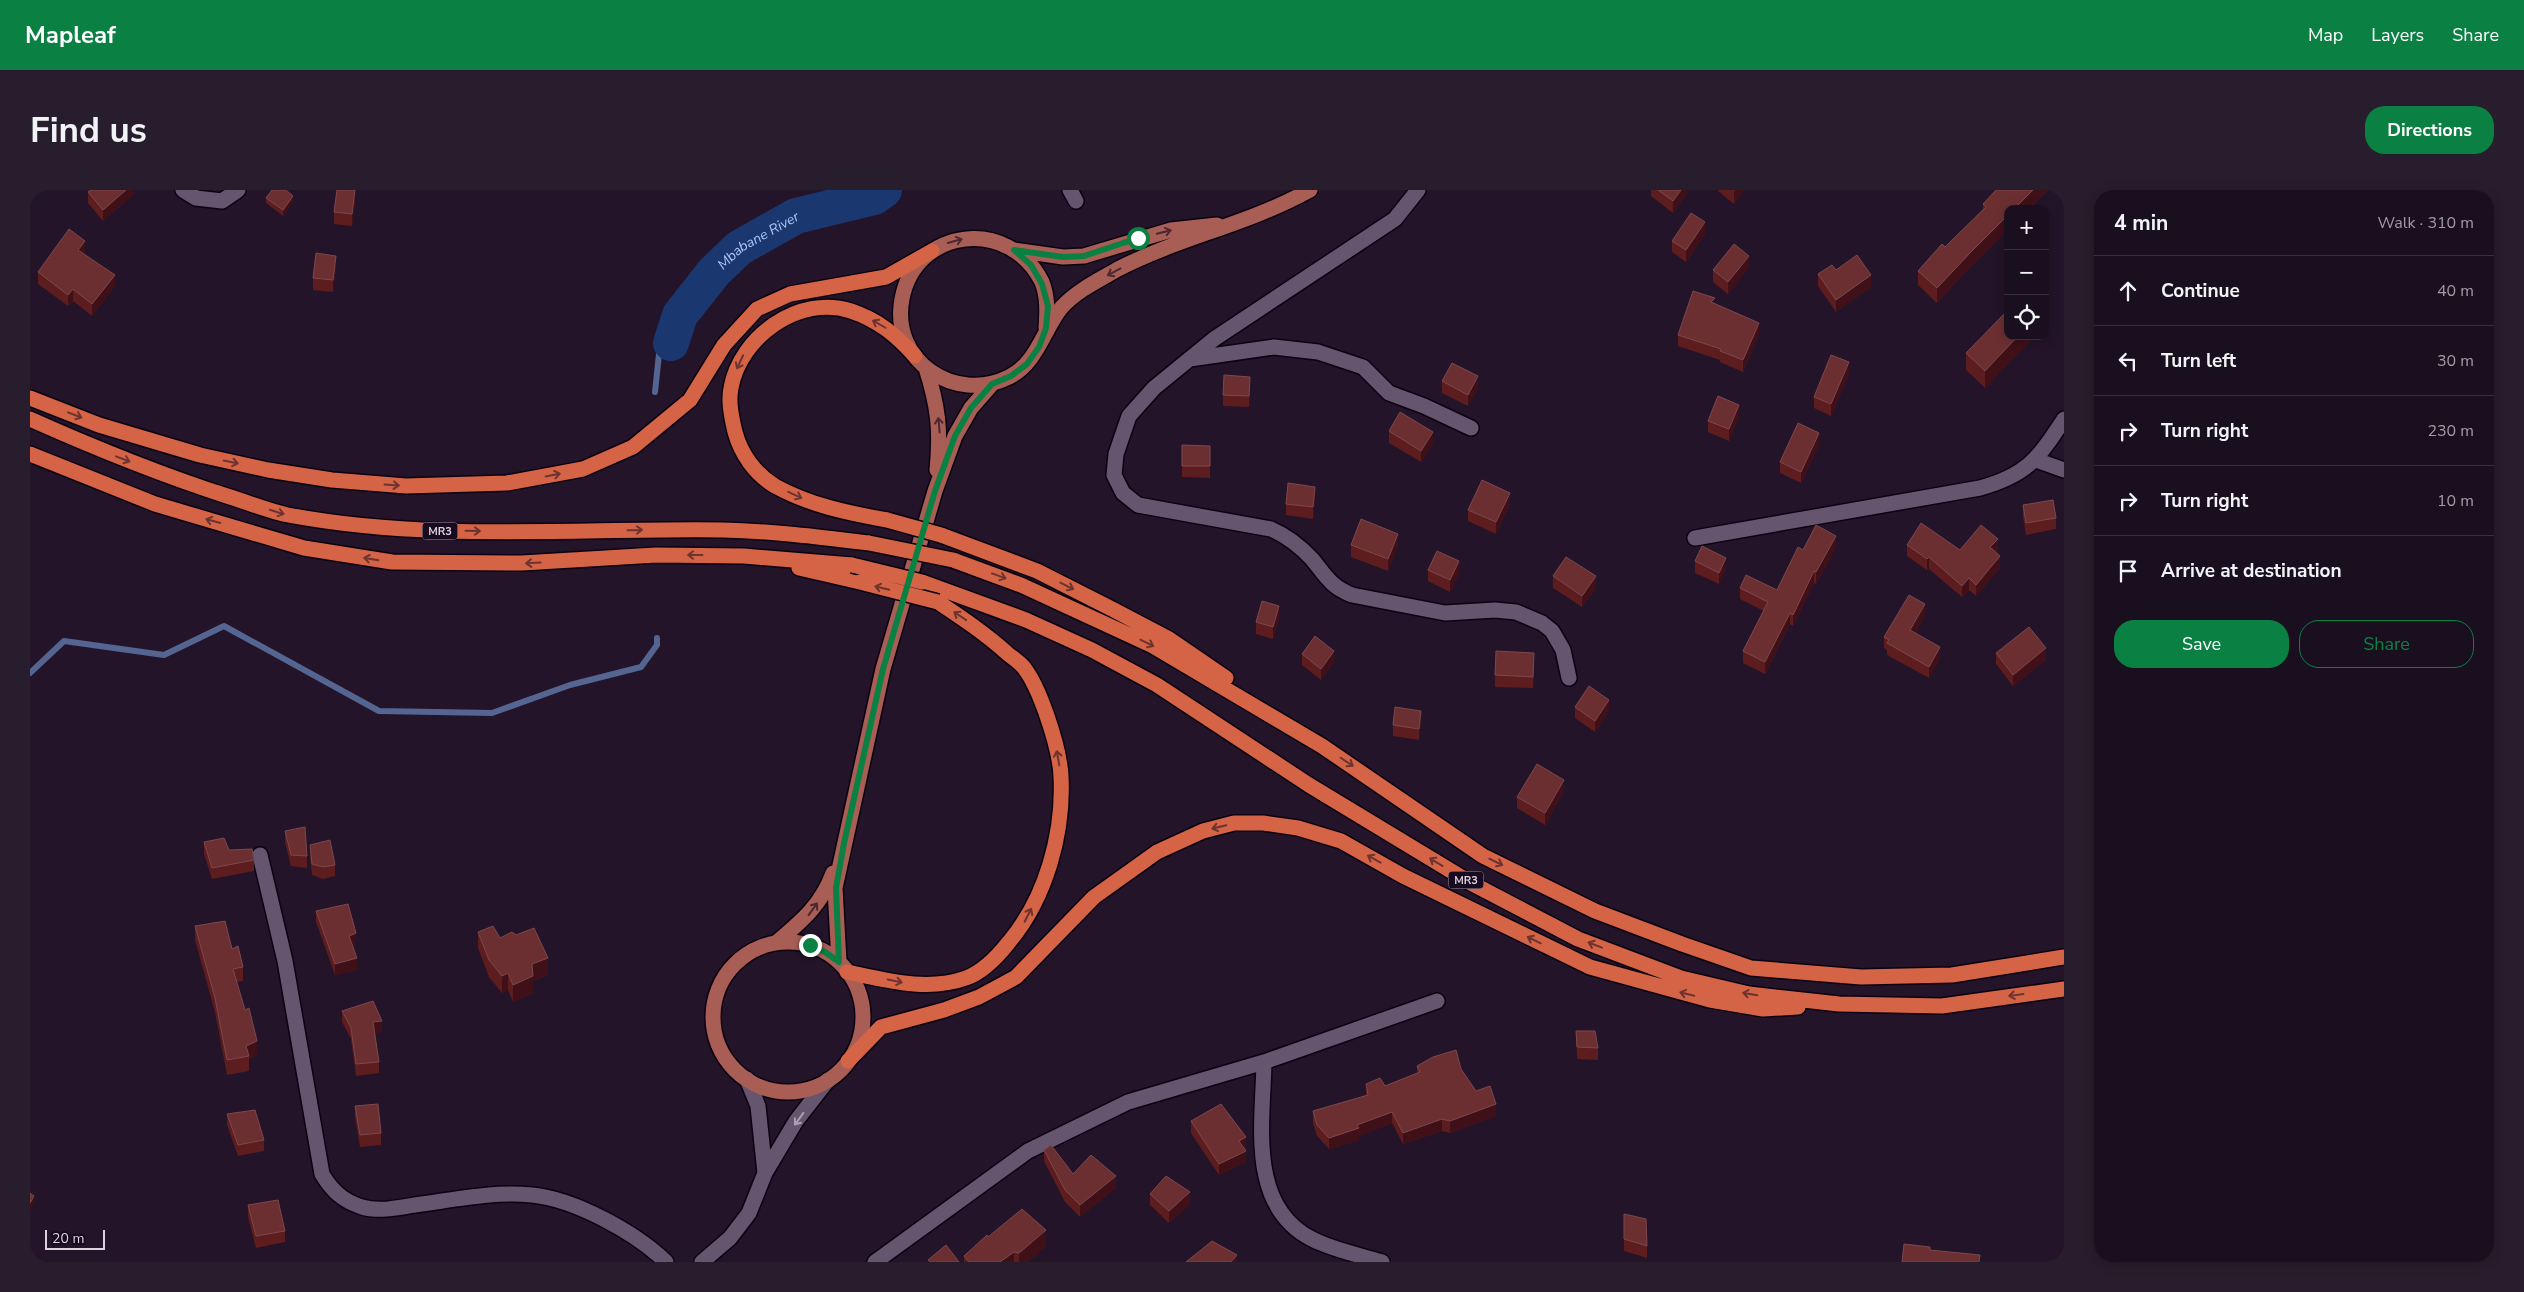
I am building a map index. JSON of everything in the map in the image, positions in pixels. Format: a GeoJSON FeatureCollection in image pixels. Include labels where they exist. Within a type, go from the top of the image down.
{"type":"FeatureCollection","features":[{"type":"Feature","properties":{"kind":"highway"},"geometry":{"type":"LineString","coordinates":[[30,398],[99,424],[191,452],[268,470],[332,480],[406,486],[517,481],[583,469],[633,447],[690,400],[724,346],[757,309],[790,294],[886,276],[932,251]]}},
{"type":"Feature","properties":{"kind":"highway"},"geometry":{"type":"LineString","coordinates":[[914,356],[895,334],[878,322],[849,310],[818,308],[792,315],[770,327],[753,342],[740,360],[731,388],[731,416],[738,443],[752,466],[774,485],[802,498],[837,510],[886,520],[941,535],[1037,571],[1169,639],[1322,746]]}},
{"type":"Feature","properties":{"kind":"highway","name":"MR3"},"geometry":{"type":"LineString","coordinates":[[30,419],[105,452],[188,484],[286,515],[304,518],[386,530],[495,532],[725,530],[781,533],[869,543],[953,560],[1021,585],[1153,646],[1322,746],[1483,856],[1595,911],[1752,968],[1861,977],[1952,975],[2064,957]]}},
{"type":"Feature","properties":{"kind":"highway","name":"MR3"},"geometry":{"type":"LineString","coordinates":[[30,454],[155,504],[304,548],[392,562],[522,563],[656,555],[744,556],[852,565],[922,582],[1026,620],[1092,650],[1157,685],[1309,785],[1471,883],[1578,939],[1681,978],[1749,994],[1839,1004],[1942,1006],[2064,989]]}},
{"type":"Feature","properties":{"kind":"highway"},"geometry":{"type":"LineString","coordinates":[[744,556],[938,602],[976,627],[1025,669],[1041,700],[1054,737],[1061,775],[1059,821],[1052,856],[1043,884],[1021,928],[995,959],[968,978],[944,984],[910,985],[843,967]]}},
{"type":"Feature","properties":{"kind":"highway"},"geometry":{"type":"LineString","coordinates":[[848,1061],[881,1028],[944,1010],[979,997],[1016,977],[1094,897],[1157,852],[1203,831],[1234,823],[1262,823],[1298,828],[1340,841],[1412,880],[1590,967],[1710,1000],[1763,1009],[1839,1004]]}},
{"type":"Feature","properties":{"kind":"main road"},"geometry":{"type":"LineString","coordinates":[[1046,328],[1063,306],[1084,289],[1120,268],[1241,222],[1310,190]]}},
{"type":"Feature","properties":{"kind":"main road"},"geometry":{"type":"LineString","coordinates":[[1014,250],[1063,257],[1084,256],[1171,230],[1241,222]]}},
{"type":"Feature","properties":{"kind":"main road"},"geometry":{"type":"LineString","coordinates":[[964,238],[982,238],[999,242],[1014,250],[1031,265],[1042,284],[1048,306],[1046,328],[1039,347],[1027,364],[1011,376],[992,384],[974,386],[957,384],[940,378],[914,356],[905,339],[901,320],[901,300],[907,281],[918,264],[932,251],[964,238]]}},
{"type":"Feature","properties":{"kind":"main road"},"geometry":{"type":"LineString","coordinates":[[926,368],[936,403],[940,439],[935,491]]}},
{"type":"Feature","properties":{"kind":"main road"},"geometry":{"type":"LineString","coordinates":[[843,967],[836,888],[844,843],[883,669],[935,491],[955,436],[971,408],[992,384]]}},
{"type":"Feature","properties":{"kind":"main road"},"geometry":{"type":"LineString","coordinates":[[778,942],[811,914],[829,885],[844,843]]}},
{"type":"Feature","properties":{"kind":"main road"},"geometry":{"type":"LineString","coordinates":[[778,942],[810,945],[825,952],[843,967],[859,996],[862,1012],[862,1030],[857,1046],[848,1061],[828,1080],[811,1088],[792,1092],[773,1090],[747,1079],[726,1059],[717,1042],[713,1024],[714,1004],[719,986],[729,970],[743,957],[759,947],[778,942]]}},
{"type":"Feature","properties":{"kind":"street"},"geometry":{"type":"LineString","coordinates":[[182,190],[196,198],[222,201],[238,190]]}},
{"type":"Feature","properties":{"kind":"street"},"geometry":{"type":"LineString","coordinates":[[1418,190],[1395,219],[1214,340],[1154,388],[1129,416],[1116,454],[1114,475],[1123,493],[1138,506],[1270,529],[1284,535],[1299,546],[1328,582],[1352,595],[1445,614],[1495,610],[1516,612],[1542,623],[1552,631],[1564,650],[1569,678]]}},
{"type":"Feature","properties":{"kind":"street"},"geometry":{"type":"LineString","coordinates":[[1190,359],[1274,347],[1318,352],[1363,368],[1389,393],[1424,406],[1472,428]]}},
{"type":"Feature","properties":{"kind":"street"},"geometry":{"type":"LineString","coordinates":[[1695,538],[1980,488],[2019,474],[2036,460],[2064,419]]}},
{"type":"Feature","properties":{"kind":"street"},"geometry":{"type":"LineString","coordinates":[[2036,460],[2064,470]]}},
{"type":"Feature","properties":{"kind":"street"},"geometry":{"type":"LineString","coordinates":[[260,855],[285,961],[322,1174],[330,1188],[343,1199],[363,1208],[388,1209],[500,1194],[534,1195],[560,1202],[616,1225],[652,1249],[666,1262]]}},
{"type":"Feature","properties":{"kind":"street"},"geometry":{"type":"LineString","coordinates":[[875,1262],[1028,1151],[1128,1102],[1264,1062],[1437,1001]]}},
{"type":"Feature","properties":{"kind":"street"},"geometry":{"type":"LineString","coordinates":[[1264,1062],[1263,1165],[1268,1186],[1283,1218],[1312,1239],[1382,1262]]}},
{"type":"Feature","properties":{"kind":"street"},"geometry":{"type":"LineString","coordinates":[[747,1079],[758,1106],[765,1173]]}},
{"type":"Feature","properties":{"kind":"street"},"geometry":{"type":"LineString","coordinates":[[702,1262],[730,1238],[749,1212],[765,1173],[796,1121],[828,1080]]}},
{"type":"Feature","properties":{"kind":"building"},"geometry":{"type":"Polygon","coordinates":[[[90,190],[126,190],[103,210],[88,192],[90,190]]]}},
{"type":"Feature","properties":{"kind":"building"},"geometry":{"type":"Polygon","coordinates":[[[272,190],[286,190],[293,196],[283,210],[266,198],[272,190]]]}},
{"type":"Feature","properties":{"kind":"building"},"geometry":{"type":"Polygon","coordinates":[[[337,190],[355,190],[352,214],[334,212],[337,190]]]}},
{"type":"Feature","properties":{"kind":"building"},"geometry":{"type":"Polygon","coordinates":[[[1658,190],[1681,190],[1673,201],[1658,190]]]}},
{"type":"Feature","properties":{"kind":"building"},"geometry":{"type":"Polygon","coordinates":[[[1996,190],[2033,190],[2018,205],[2004,205],[2004,219],[1937,288],[1918,271],[1942,244],[1945,247],[1986,207],[1983,204],[1996,190]]]}},
{"type":"Feature","properties":{"kind":"building"},"geometry":{"type":"Polygon","coordinates":[[[1691,213],[1705,222],[1686,250],[1672,241],[1691,213]]]}},
{"type":"Feature","properties":{"kind":"building"},"geometry":{"type":"Polygon","coordinates":[[[69,229],[85,241],[78,250],[115,275],[92,304],[73,289],[68,295],[38,272],[69,229]]]}},
{"type":"Feature","properties":{"kind":"building"},"geometry":{"type":"Polygon","coordinates":[[[1734,244],[1749,256],[1728,282],[1713,270],[1734,244]]]}},
{"type":"Feature","properties":{"kind":"building"},"geometry":{"type":"Polygon","coordinates":[[[316,253],[336,256],[333,280],[313,278],[316,253]]]}},
{"type":"Feature","properties":{"kind":"building"},"geometry":{"type":"Polygon","coordinates":[[[1857,255],[1871,275],[1836,300],[1818,274],[1832,265],[1836,270],[1857,255]]]}},
{"type":"Feature","properties":{"kind":"building"},"geometry":{"type":"Polygon","coordinates":[[[1693,291],[1715,298],[1711,302],[1759,323],[1743,360],[1720,351],[1721,349],[1678,335],[1693,291]]]}},
{"type":"Feature","properties":{"kind":"building"},"geometry":{"type":"Polygon","coordinates":[[[2004,314],[2004,340],[2014,340],[1985,371],[1966,353],[2004,314]]]}},
{"type":"Feature","properties":{"kind":"building"},"geometry":{"type":"Polygon","coordinates":[[[1831,355],[1849,362],[1831,404],[1814,397],[1831,355]]]}},
{"type":"Feature","properties":{"kind":"building"},"geometry":{"type":"Polygon","coordinates":[[[1452,363],[1478,376],[1468,395],[1442,381],[1452,363]]]}},
{"type":"Feature","properties":{"kind":"building"},"geometry":{"type":"Polygon","coordinates":[[[1224,375],[1250,377],[1249,396],[1223,395],[1224,375]]]}},
{"type":"Feature","properties":{"kind":"building"},"geometry":{"type":"Polygon","coordinates":[[[1718,396],[1739,405],[1729,429],[1708,421],[1718,396]]]}},
{"type":"Feature","properties":{"kind":"building"},"geometry":{"type":"Polygon","coordinates":[[[1400,412],[1433,432],[1421,451],[1389,431],[1400,412]]]}},
{"type":"Feature","properties":{"kind":"building"},"geometry":{"type":"Polygon","coordinates":[[[1798,423],[1819,433],[1801,472],[1780,462],[1798,423]]]}},
{"type":"Feature","properties":{"kind":"building"},"geometry":{"type":"Polygon","coordinates":[[[1182,445],[1210,446],[1210,466],[1182,466],[1182,445]]]}},
{"type":"Feature","properties":{"kind":"building"},"geometry":{"type":"Polygon","coordinates":[[[1482,480],[1510,493],[1496,522],[1468,510],[1482,480]]]}},
{"type":"Feature","properties":{"kind":"building"},"geometry":{"type":"Polygon","coordinates":[[[1288,483],[1315,487],[1313,507],[1286,504],[1288,483]]]}},
{"type":"Feature","properties":{"kind":"building"},"geometry":{"type":"Polygon","coordinates":[[[2053,500],[2056,518],[2026,523],[2023,505],[2053,500]]]}},
{"type":"Feature","properties":{"kind":"building"},"geometry":{"type":"Polygon","coordinates":[[[1361,519],[1398,534],[1388,559],[1351,545],[1361,519]]]}},
{"type":"Feature","properties":{"kind":"building"},"geometry":{"type":"Polygon","coordinates":[[[1921,523],[1960,550],[1981,525],[1998,539],[1990,547],[2000,556],[1976,585],[1969,578],[1962,586],[1929,557],[1927,559],[1907,545],[1921,523]]]}},
{"type":"Feature","properties":{"kind":"building"},"geometry":{"type":"Polygon","coordinates":[[[1816,525],[1836,536],[1816,572],[1814,571],[1793,615],[1790,613],[1765,662],[1743,651],[1768,602],[1740,588],[1746,575],[1777,590],[1798,547],[1803,550],[1816,525]]]}},
{"type":"Feature","properties":{"kind":"building"},"geometry":{"type":"Polygon","coordinates":[[[1702,546],[1726,558],[1719,573],[1695,561],[1702,546]]]}},
{"type":"Feature","properties":{"kind":"building"},"geometry":{"type":"Polygon","coordinates":[[[1437,551],[1459,561],[1450,580],[1428,570],[1437,551]]]}},
{"type":"Feature","properties":{"kind":"building"},"geometry":{"type":"Polygon","coordinates":[[[1566,557],[1596,576],[1582,596],[1553,576],[1566,557]]]}},
{"type":"Feature","properties":{"kind":"building"},"geometry":{"type":"Polygon","coordinates":[[[1909,595],[1925,604],[1910,630],[1940,647],[1929,667],[1887,643],[1889,640],[1884,637],[1909,595]]]}},
{"type":"Feature","properties":{"kind":"building"},"geometry":{"type":"Polygon","coordinates":[[[1262,601],[1279,606],[1273,627],[1256,622],[1262,601]]]}},
{"type":"Feature","properties":{"kind":"building"},"geometry":{"type":"Polygon","coordinates":[[[2029,627],[2046,648],[2013,675],[1996,653],[2029,627]]]}},
{"type":"Feature","properties":{"kind":"building"},"geometry":{"type":"Polygon","coordinates":[[[1315,636],[1334,651],[1321,669],[1302,654],[1315,636]]]}},
{"type":"Feature","properties":{"kind":"building"},"geometry":{"type":"Polygon","coordinates":[[[1496,651],[1534,653],[1533,677],[1495,675],[1496,651]]]}},
{"type":"Feature","properties":{"kind":"building"},"geometry":{"type":"Polygon","coordinates":[[[1589,686],[1609,700],[1595,721],[1575,707],[1589,686]]]}},
{"type":"Feature","properties":{"kind":"building"},"geometry":{"type":"Polygon","coordinates":[[[1395,707],[1421,711],[1419,729],[1393,725],[1395,707]]]}},
{"type":"Feature","properties":{"kind":"building"},"geometry":{"type":"Polygon","coordinates":[[[1537,764],[1564,780],[1545,813],[1517,797],[1537,764]]]}},
{"type":"Feature","properties":{"kind":"building"},"geometry":{"type":"Polygon","coordinates":[[[305,827],[307,856],[291,855],[285,831],[305,827]]]}},
{"type":"Feature","properties":{"kind":"building"},"geometry":{"type":"Polygon","coordinates":[[[224,838],[229,850],[252,849],[254,860],[212,868],[204,842],[224,838]]]}},
{"type":"Feature","properties":{"kind":"building"},"geometry":{"type":"Polygon","coordinates":[[[330,840],[335,865],[323,867],[312,864],[310,845],[330,840]]]}},
{"type":"Feature","properties":{"kind":"building"},"geometry":{"type":"Polygon","coordinates":[[[348,904],[356,933],[349,936],[357,958],[335,964],[316,911],[348,904]]]}},
{"type":"Feature","properties":{"kind":"building"},"geometry":{"type":"Polygon","coordinates":[[[225,921],[232,949],[238,946],[243,967],[233,969],[245,1010],[249,1008],[257,1041],[246,1046],[249,1056],[227,1060],[215,998],[195,926],[225,921]]]}},
{"type":"Feature","properties":{"kind":"building"},"geometry":{"type":"Polygon","coordinates":[[[493,926],[500,938],[512,932],[516,935],[534,928],[548,958],[532,964],[533,976],[513,985],[508,973],[502,976],[489,960],[478,932],[493,926]]]}},
{"type":"Feature","properties":{"kind":"building"},"geometry":{"type":"Polygon","coordinates":[[[373,1001],[382,1021],[373,1022],[379,1062],[356,1064],[351,1028],[342,1011],[373,1001]]]}},
{"type":"Feature","properties":{"kind":"building"},"geometry":{"type":"Polygon","coordinates":[[[1576,1031],[1595,1031],[1598,1048],[1577,1047],[1576,1031]]]}},
{"type":"Feature","properties":{"kind":"building"},"geometry":{"type":"Polygon","coordinates":[[[1456,1050],[1461,1069],[1476,1091],[1490,1086],[1496,1104],[1450,1121],[1442,1119],[1403,1133],[1392,1112],[1357,1125],[1359,1128],[1329,1138],[1317,1125],[1313,1111],[1368,1095],[1366,1084],[1380,1078],[1385,1086],[1420,1072],[1417,1066],[1433,1057],[1456,1050]]]}},
{"type":"Feature","properties":{"kind":"building"},"geometry":{"type":"Polygon","coordinates":[[[378,1104],[381,1133],[360,1135],[355,1106],[378,1104]]]}},
{"type":"Feature","properties":{"kind":"building"},"geometry":{"type":"Polygon","coordinates":[[[1221,1104],[1246,1137],[1239,1141],[1246,1151],[1219,1164],[1191,1121],[1221,1104]]]}},
{"type":"Feature","properties":{"kind":"building"},"geometry":{"type":"Polygon","coordinates":[[[255,1110],[264,1140],[238,1145],[227,1114],[255,1110]]]}},
{"type":"Feature","properties":{"kind":"building"},"geometry":{"type":"Polygon","coordinates":[[[1051,1145],[1073,1174],[1091,1155],[1116,1176],[1080,1205],[1065,1190],[1044,1150],[1051,1145]]]}},
{"type":"Feature","properties":{"kind":"building"},"geometry":{"type":"Polygon","coordinates":[[[1166,1176],[1190,1192],[1169,1211],[1150,1194],[1166,1176]]]}},
{"type":"Feature","properties":{"kind":"building"},"geometry":{"type":"Polygon","coordinates":[[[30,1193],[34,1196],[30,1203],[30,1193]]]}},
{"type":"Feature","properties":{"kind":"building"},"geometry":{"type":"Polygon","coordinates":[[[278,1200],[285,1231],[256,1236],[248,1205],[278,1200]]]}},
{"type":"Feature","properties":{"kind":"building"},"geometry":{"type":"Polygon","coordinates":[[[1022,1209],[1046,1230],[1019,1253],[1014,1252],[1000,1262],[969,1262],[964,1256],[987,1235],[988,1237],[1022,1209]]]}},
{"type":"Feature","properties":{"kind":"building"},"geometry":{"type":"Polygon","coordinates":[[[1624,1214],[1646,1219],[1647,1246],[1624,1239],[1624,1214]]]}},
{"type":"Feature","properties":{"kind":"building"},"geometry":{"type":"Polygon","coordinates":[[[1212,1241],[1237,1255],[1231,1262],[1186,1262],[1212,1241]]]}},
{"type":"Feature","properties":{"kind":"building"},"geometry":{"type":"Polygon","coordinates":[[[1904,1244],[1930,1247],[1930,1250],[1980,1255],[1979,1262],[1902,1262],[1904,1244]]]}},
{"type":"Feature","properties":{"kind":"building"},"geometry":{"type":"Polygon","coordinates":[[[946,1245],[959,1262],[930,1262],[928,1260],[946,1245]]]}},
{"type":"Feature","properties":{"kind":"waterway","name":"Mbabane River"},"geometry":{"type":"LineString","coordinates":[[671,343],[680,315],[714,272],[739,248],[796,216],[874,197],[884,190]]}},
{"type":"Feature","properties":{"kind":"waterway"},"geometry":{"type":"LineString","coordinates":[[655,392],[659,354],[671,343]]}},
{"type":"Feature","properties":{"kind":"waterway"},"geometry":{"type":"LineString","coordinates":[[30,673],[64,641],[164,655],[224,626],[379,711],[492,713],[570,685],[641,667],[657,645],[657,638]]}},
{"type":"Feature","properties":{"kind":"route"},"geometry":{"type":"LineString","coordinates":[[810,945],[825,952],[839,962],[836,930],[836,888],[844,843],[883,669],[935,491],[955,436],[971,408],[992,384],[1011,376],[1027,364],[1039,347],[1046,328],[1048,306],[1042,284],[1031,265],[1014,250],[1063,257],[1084,256],[1138,238]]}}]}
